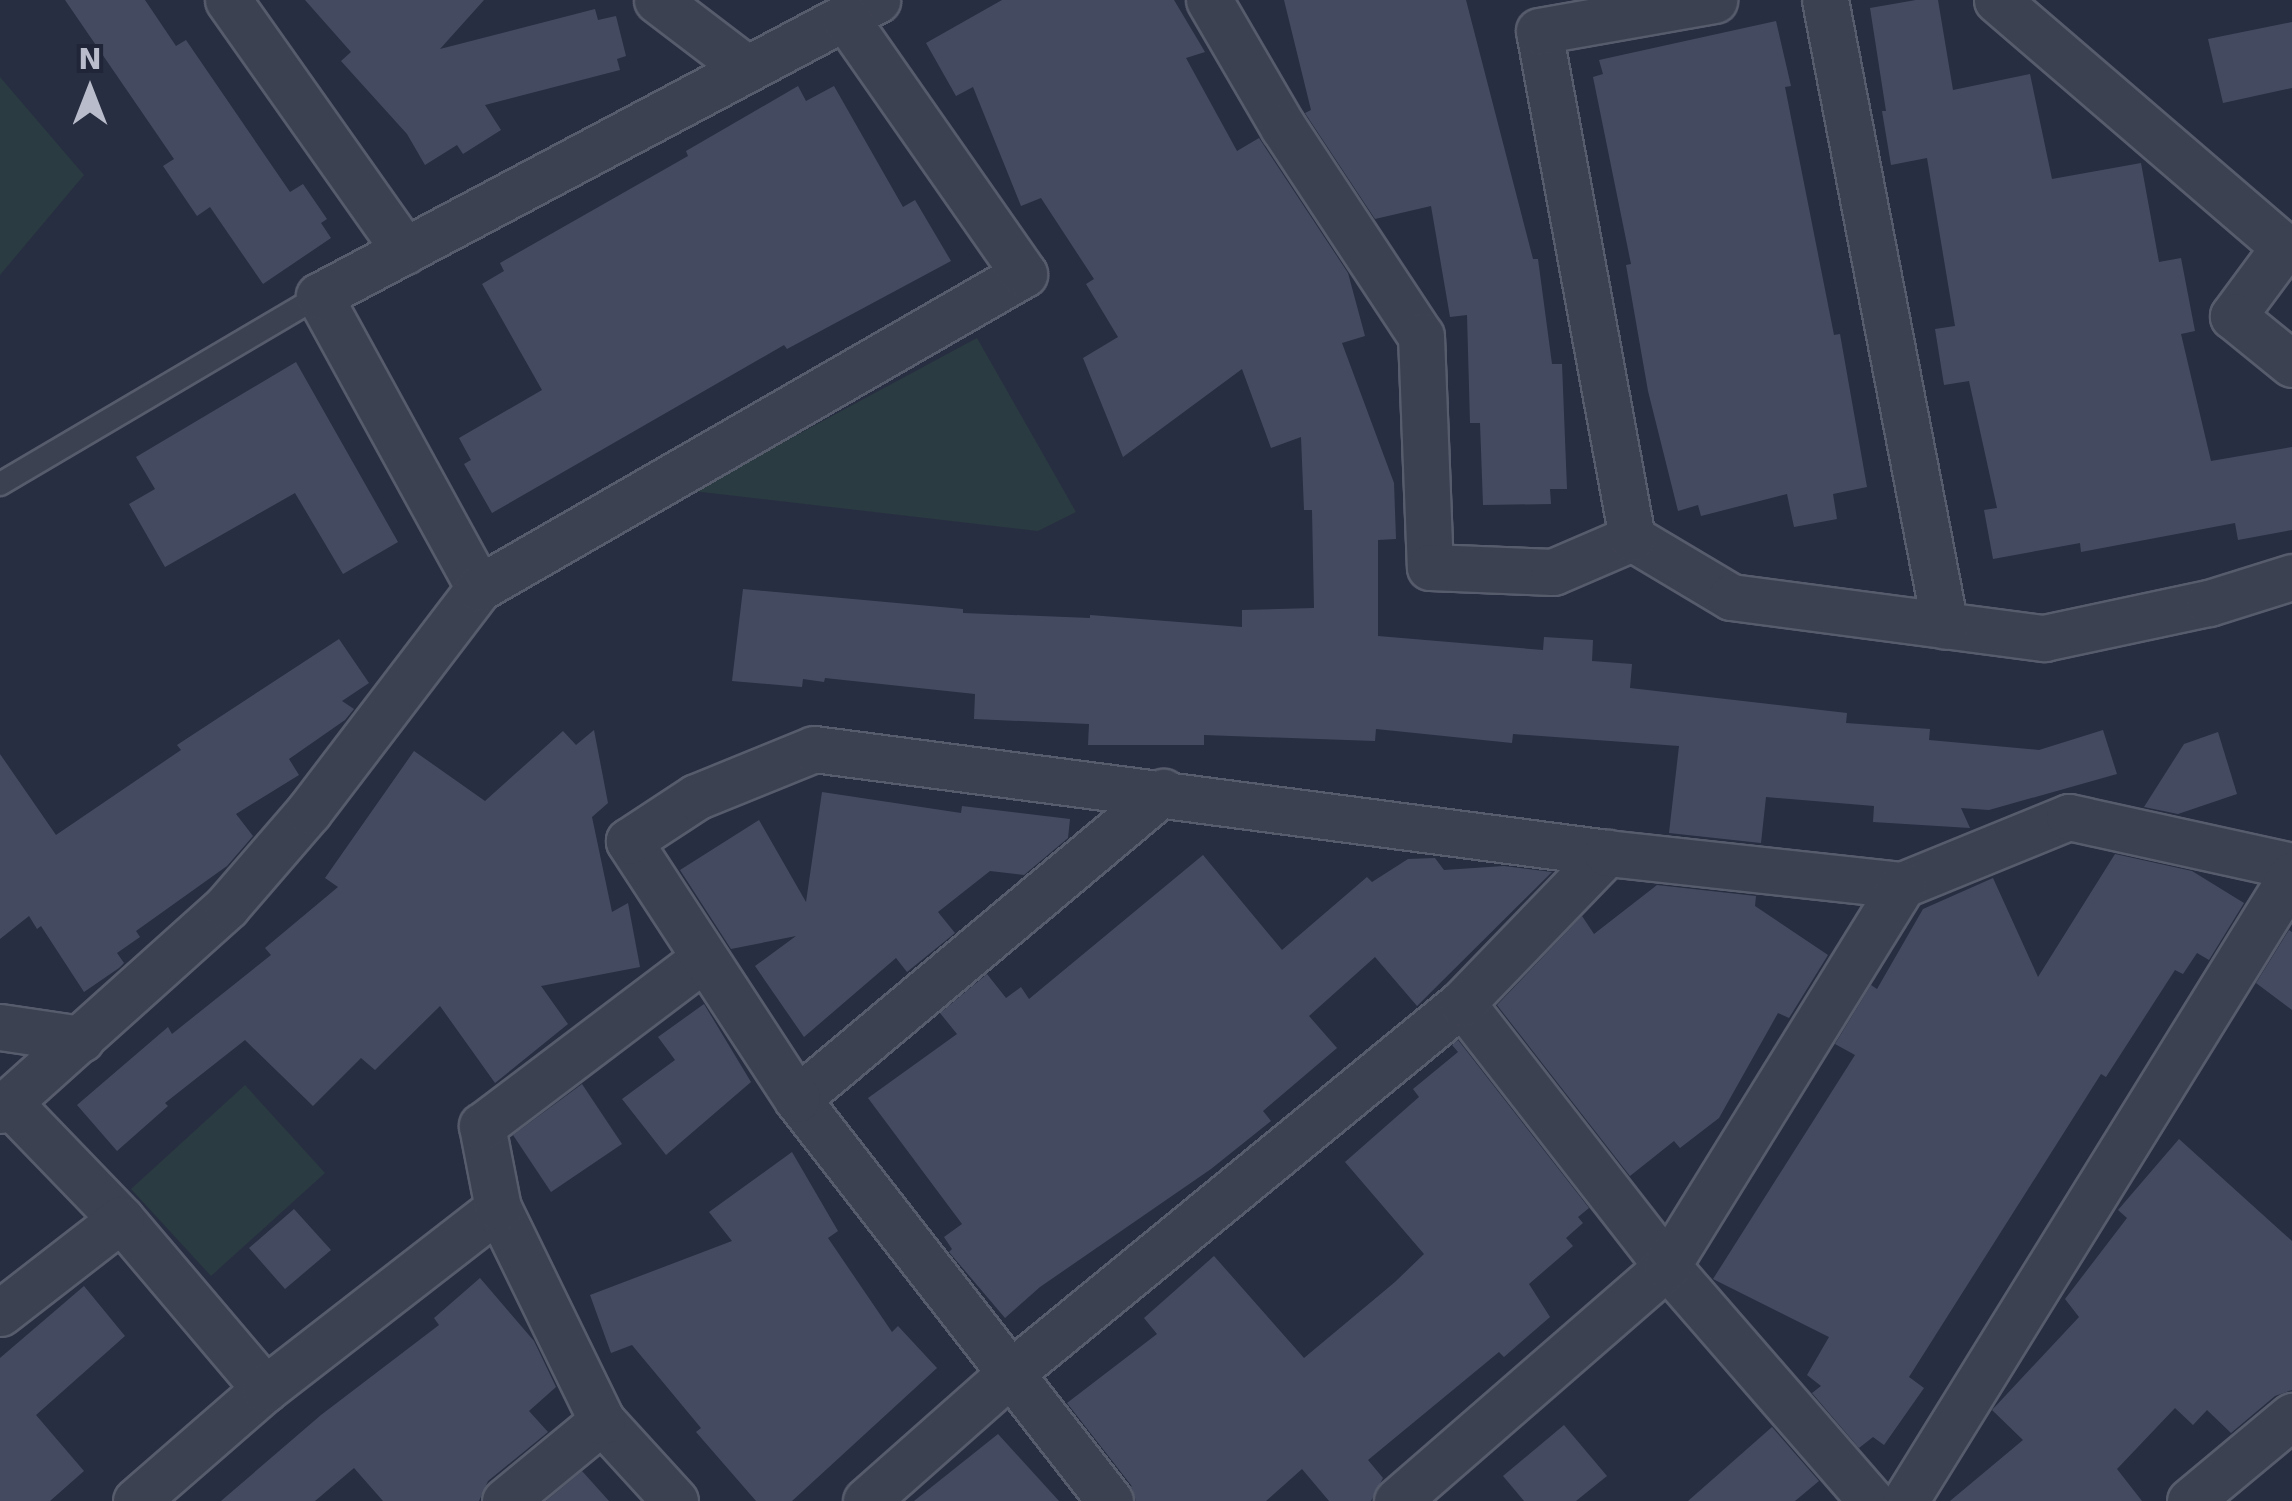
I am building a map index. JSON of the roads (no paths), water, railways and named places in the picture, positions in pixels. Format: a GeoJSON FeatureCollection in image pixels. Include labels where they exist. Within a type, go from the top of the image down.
{"type":"FeatureCollection","features":[{"type":"Feature","properties":{"kind":"street"},"geometry":{"type":"LineString","coordinates":[[228,0],[404,251]]}},
{"type":"Feature","properties":{"kind":"street"},"geometry":{"type":"LineString","coordinates":[[657,0],[745,67]]}},
{"type":"Feature","properties":{"kind":"street"},"geometry":{"type":"LineString","coordinates":[[1209,0],[1282,126],[1422,336],[1430,567],[1552,572],[1632,538]]}},
{"type":"Feature","properties":{"kind":"street"},"geometry":{"type":"LineString","coordinates":[[1714,0],[1539,31],[1632,538],[1730,596],[2044,638],[2209,603],[2292,577]]}},
{"type":"Feature","properties":{"kind":"street"},"geometry":{"type":"LineString","coordinates":[[1825,0],[1945,626]]}},
{"type":"Feature","properties":{"kind":"street"},"geometry":{"type":"LineString","coordinates":[[1997,0],[2284,247],[2233,316],[2292,364]]}},
{"type":"Feature","properties":{"kind":"street"},"geometry":{"type":"LineString","coordinates":[[265,1390],[120,1220],[5,1106],[227,906],[309,811],[479,588],[1024,274],[861,9],[745,67],[319,296],[479,588]]}},
{"type":"Feature","properties":{"kind":"street"},"geometry":{"type":"LineString","coordinates":[[1110,1501],[1014,1372],[797,1099],[629,840],[696,797],[814,748],[1607,853],[1902,885],[2069,817],[2292,866]]}},
{"type":"Feature","properties":{"kind":"street"},"geometry":{"type":"LineString","coordinates":[[797,1099],[1162,792]]}},
{"type":"Feature","properties":{"kind":"street"},"geometry":{"type":"LineString","coordinates":[[866,1501],[1014,1372],[1462,1003],[1607,853]]}},
{"type":"Feature","properties":{"kind":"street"},"geometry":{"type":"LineString","coordinates":[[1904,1501],[2292,876]]}},
{"type":"Feature","properties":{"kind":"street"},"geometry":{"type":"LineString","coordinates":[[1397,1501],[1667,1266],[1902,885]]}},
{"type":"Feature","properties":{"kind":"street"},"geometry":{"type":"LineString","coordinates":[[675,1501],[602,1421],[498,1208],[482,1126],[704,958]]}},
{"type":"Feature","properties":{"kind":"street"},"geometry":{"type":"LineString","coordinates":[[1462,1003],[1667,1266],[1871,1501]]}},
{"type":"Feature","properties":{"kind":"street"},"geometry":{"type":"LineString","coordinates":[[0,1027],[81,1039]]}},
{"type":"Feature","properties":{"kind":"street"},"geometry":{"type":"LineString","coordinates":[[136,1501],[265,1390],[498,1208]]}},
{"type":"Feature","properties":{"kind":"street"},"geometry":{"type":"LineString","coordinates":[[0,1313],[120,1220]]}},
{"type":"Feature","properties":{"kind":"street"},"geometry":{"type":"LineString","coordinates":[[2190,1501],[2292,1416]]}},
{"type":"Feature","properties":{"kind":"street"},"geometry":{"type":"LineString","coordinates":[[506,1501],[602,1421]]}},
{"type":"Feature","properties":{"kind":"lane"},"geometry":{"type":"LineString","coordinates":[[0,484],[319,296]]}}]}
